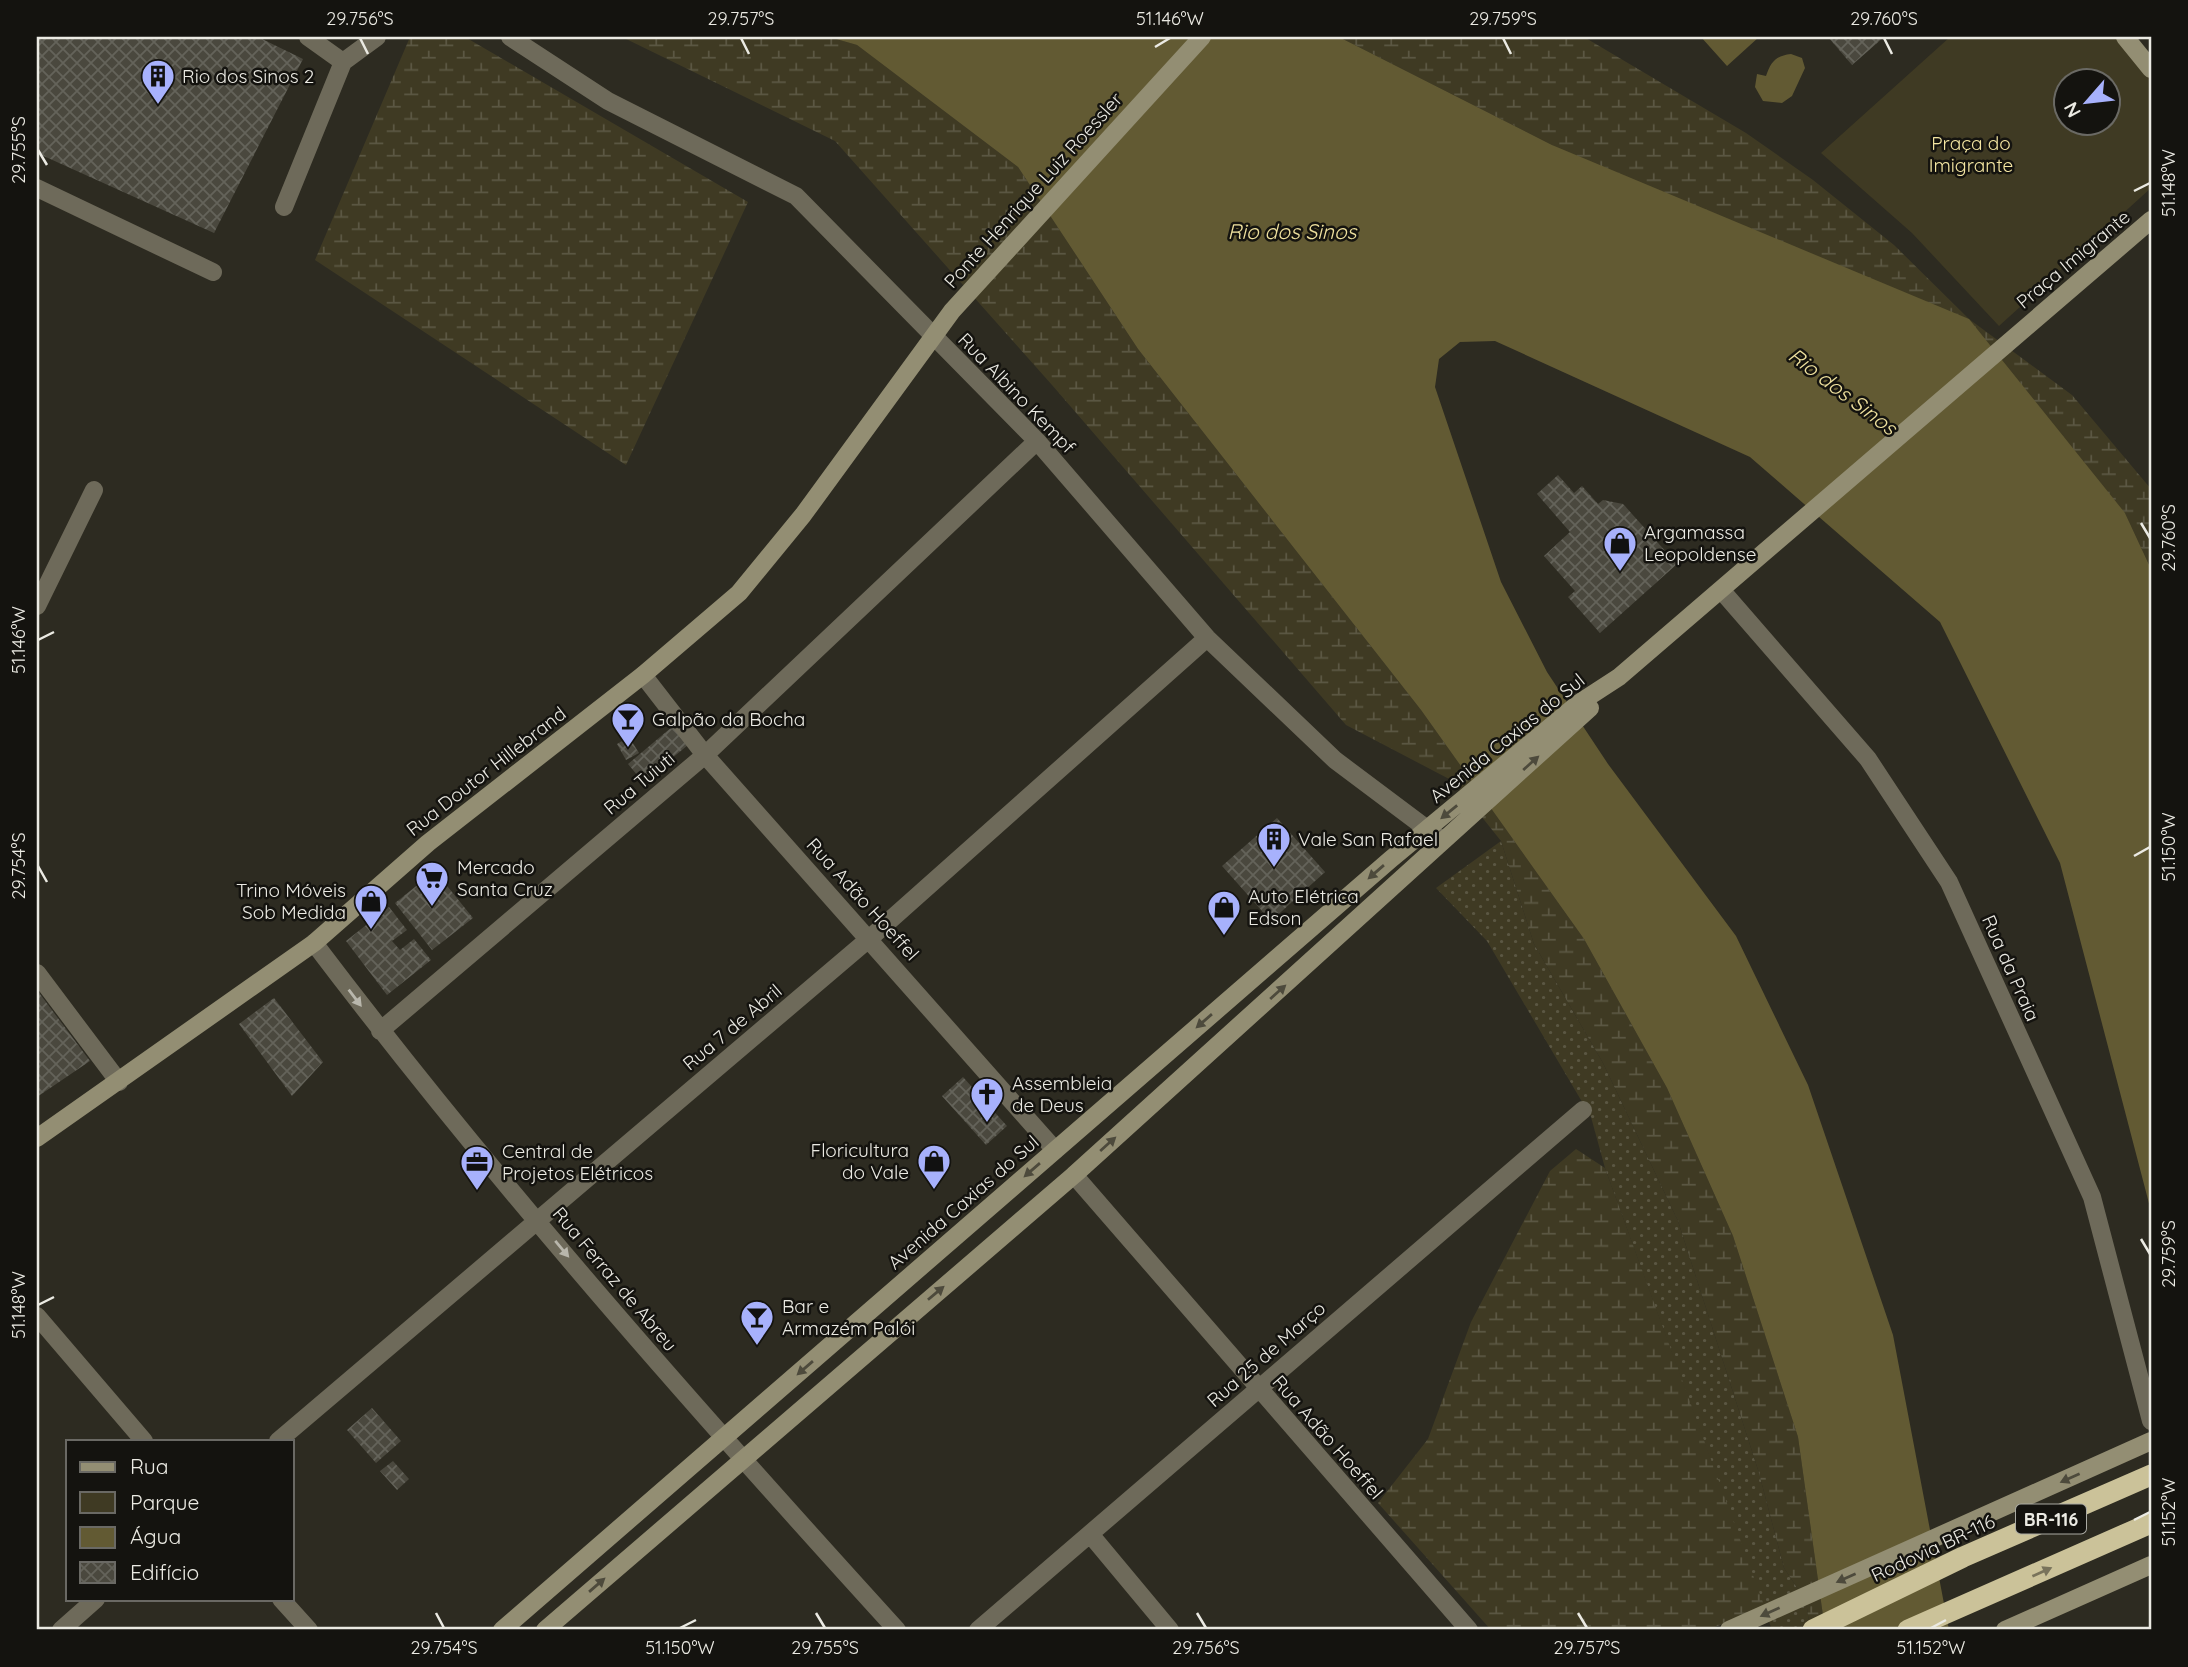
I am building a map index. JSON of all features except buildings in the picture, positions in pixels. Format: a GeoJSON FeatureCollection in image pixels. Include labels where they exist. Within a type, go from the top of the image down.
{"type":"FeatureCollection","features":[{"type":"Feature","properties":{"kind":"highway","name":"Rodovia BR-116"},"geometry":{"type":"LineString","coordinates":[[1813,1630],[1963,1557],[2145,1477]]}},
{"type":"Feature","properties":{"kind":"highway","name":"BR-116"},"geometry":{"type":"LineString","coordinates":[[1908,1630],[2146,1525]]}},
{"type":"Feature","properties":{"kind":"street"},"geometry":{"type":"LineString","coordinates":[[308,37],[343,62]]}},
{"type":"Feature","properties":{"kind":"street","name":"Rua Albino Kempf"},"geometry":{"type":"LineString","coordinates":[[510,37],[608,101],[796,197],[1037,441],[1207,638],[1335,760],[1444,843]]}},
{"type":"Feature","properties":{"kind":"street","name":"Ponte Henrique Luiz Roessler"},"geometry":{"type":"LineString","coordinates":[[903,377],[952,310],[1202,37]]}},
{"type":"Feature","properties":{"kind":"street"},"geometry":{"type":"LineString","coordinates":[[2125,37],[2151,69]]}},
{"type":"Feature","properties":{"kind":"street"},"geometry":{"type":"LineString","coordinates":[[284,207],[343,62],[374,39]]}},
{"type":"Feature","properties":{"kind":"street"},"geometry":{"type":"LineString","coordinates":[[37,188],[213,272]]}},
{"type":"Feature","properties":{"kind":"street","name":"Praça Imigrante"},"geometry":{"type":"LineString","coordinates":[[1756,561],[2022,329],[2151,221]]}},
{"type":"Feature","properties":{"kind":"street","name":"Rua Doutor Hillebrand"},"geometry":{"type":"LineString","coordinates":[[37,1138],[314,943],[428,843],[643,675],[739,593],[803,515],[903,377]]}},
{"type":"Feature","properties":{"kind":"street","name":"Rua Tuiuti"},"geometry":{"type":"LineString","coordinates":[[380,1031],[705,755],[1037,441]]}},
{"type":"Feature","properties":{"kind":"street"},"geometry":{"type":"LineString","coordinates":[[37,606],[94,490]]}},
{"type":"Feature","properties":{"kind":"street","name":"Avenida Caxias do Sul"},"geometry":{"type":"LineString","coordinates":[[545,1630],[1074,1175],[1444,843],[1476,802],[1756,561]]}},
{"type":"Feature","properties":{"kind":"street","name":"Rua da Praia"},"geometry":{"type":"LineString","coordinates":[[1721,591],[1868,759],[1949,882],[2092,1197],[2151,1421]]}},
{"type":"Feature","properties":{"kind":"street","name":"Rua 7 de Abril"},"geometry":{"type":"LineString","coordinates":[[279,1440],[870,938],[1207,638]]}},
{"type":"Feature","properties":{"kind":"street","name":"Rua Adão Hoeffel"},"geometry":{"type":"LineString","coordinates":[[643,675],[705,755],[870,938],[1055,1150]]}},
{"type":"Feature","properties":{"kind":"street","name":"Avenida Caxias do Sul"},"geometry":{"type":"LineString","coordinates":[[502,1630],[1429,829],[1476,802]]}},
{"type":"Feature","properties":{"kind":"street","name":"Rua Ferraz de Abreu"},"geometry":{"type":"LineString","coordinates":[[314,943],[380,1031],[537,1220],[723,1439],[897,1630]]}},
{"type":"Feature","properties":{"kind":"street"},"geometry":{"type":"LineString","coordinates":[[37,973],[119,1082]]}},
{"type":"Feature","properties":{"kind":"street","name":"Rua 25 de Março"},"geometry":{"type":"LineString","coordinates":[[978,1630],[1583,1110]]}},
{"type":"Feature","properties":{"kind":"street","name":"Rua Adão Hoeffel"},"geometry":{"type":"LineString","coordinates":[[1074,1175],[1469,1630]]}},
{"type":"Feature","properties":{"kind":"street"},"geometry":{"type":"LineString","coordinates":[[37,1316],[143,1440]]}},
{"type":"Feature","properties":{"kind":"street"},"geometry":{"type":"LineString","coordinates":[[1729,1630],[2151,1441]]}},
{"type":"Feature","properties":{"kind":"street"},"geometry":{"type":"LineString","coordinates":[[1090,1534],[1170,1630]]}},
{"type":"Feature","properties":{"kind":"street"},"geometry":{"type":"LineString","coordinates":[[2004,1630],[2151,1565]]}},
{"type":"Feature","properties":{"kind":"street"},"geometry":{"type":"LineString","coordinates":[[61,1630],[95,1600]]}},
{"type":"Feature","properties":{"kind":"street"},"geometry":{"type":"LineString","coordinates":[[282,1600],[309,1630]]}},
{"type":"Feature","properties":{"kind":"green space"},"geometry":{"type":"Polygon","coordinates":[[[410,37],[465,37],[748,202],[626,465],[315,260],[410,37]]]}},
{"type":"Feature","properties":{"kind":"green space"},"geometry":{"type":"Polygon","coordinates":[[[622,37],[829,37],[857,45],[1018,167],[1138,349],[1421,710],[1584,939],[1667,1088],[1733,1236],[1798,1437],[1825,1630],[1810,1630],[1806,1601],[1784,1568],[1759,1473],[1678,1221],[1603,1063],[1534,944],[1501,841],[1453,781],[1346,725],[1052,385],[835,141],[622,37]]]}},
{"type":"Feature","properties":{"kind":"green space"},"geometry":{"type":"Polygon","coordinates":[[[1339,37],[1584,37],[1746,133],[1813,180],[1894,245],[1969,319],[2072,395],[2151,489],[2151,569],[2125,513],[1552,145],[1339,37]]]}},
{"type":"Feature","properties":{"kind":"green space","name":"Praça do Imigrante"},"geometry":{"type":"Polygon","coordinates":[[[1950,37],[2116,37],[2151,77],[2151,188],[1999,326],[1912,233],[1821,153],[1950,37]]]}},
{"type":"Feature","properties":{"kind":"green space"},"geometry":{"type":"Polygon","coordinates":[[[1501,841],[1534,944],[1603,1063],[1678,1221],[1759,1473],[1784,1568],[1806,1601],[1810,1630],[1772,1630],[1605,1168],[1591,1117],[1487,941],[1436,888],[1501,841]]]}},
{"type":"Feature","properties":{"kind":"green space"},"geometry":{"type":"Polygon","coordinates":[[[1576,1149],[1605,1168],[1765,1608],[1707,1630],[1491,1630],[1378,1503],[1428,1439],[1471,1322],[1550,1171],[1576,1149]]]}},
{"type":"Feature","properties":{"kind":"water","name":"Rio dos Sinos"},"geometry":{"type":"Polygon","coordinates":[[[829,37],[1339,37],[1552,145],[1969,319],[2125,513],[2151,569],[2151,1211],[2060,863],[1940,622],[1750,457],[1495,341],[1460,342],[1439,359],[1435,387],[1501,582],[1547,672],[1608,764],[1736,936],[1808,1085],[1893,1335],[1949,1630],[1825,1630],[1798,1437],[1733,1236],[1667,1088],[1584,939],[1421,710],[1138,349],[1018,167],[857,45],[829,37]]]}},
{"type":"Feature","properties":{"kind":"water"},"geometry":{"type":"Polygon","coordinates":[[[1701,37],[1759,37],[1727,66],[1701,37]]]}},
{"type":"Feature","properties":{"kind":"water"},"geometry":{"type":"Polygon","coordinates":[[[1791,54],[1802,58],[1805,68],[1792,96],[1782,103],[1763,101],[1755,87],[1757,74],[1766,76],[1774,60],[1791,54]]]}},
{"type":"Feature","properties":{"kind":"place","name":"Rio dos Sinos 2"},"geometry":{"type":"Point","coordinates":[158,106]}},
{"type":"Feature","properties":{"kind":"place","name":"Argamassa Leopoldense"},"geometry":{"type":"Point","coordinates":[1620,573]}},
{"type":"Feature","properties":{"kind":"place","name":"Galpão da Bocha"},"geometry":{"type":"Point","coordinates":[628,749]}},
{"type":"Feature","properties":{"kind":"place","name":"Vale San Rafael"},"geometry":{"type":"Point","coordinates":[1274,869]}},
{"type":"Feature","properties":{"kind":"place","name":"Mercado Santa Cruz"},"geometry":{"type":"Point","coordinates":[432,908]}},
{"type":"Feature","properties":{"kind":"place","name":"Trino Móveis Sob Medida"},"geometry":{"type":"Point","coordinates":[371,931]}},
{"type":"Feature","properties":{"kind":"place","name":"Auto Elétrica Edson"},"geometry":{"type":"Point","coordinates":[1224,937]}},
{"type":"Feature","properties":{"kind":"place","name":"Assembleia de Deus"},"geometry":{"type":"Point","coordinates":[987,1124]}},
{"type":"Feature","properties":{"kind":"place","name":"Floricultura do Vale"},"geometry":{"type":"Point","coordinates":[934,1191]}},
{"type":"Feature","properties":{"kind":"place","name":"Central de Projetos Elétricos"},"geometry":{"type":"Point","coordinates":[477,1192]}},
{"type":"Feature","properties":{"kind":"place","name":"Bar e Armazém Palói"},"geometry":{"type":"Point","coordinates":[757,1347]}}]}
